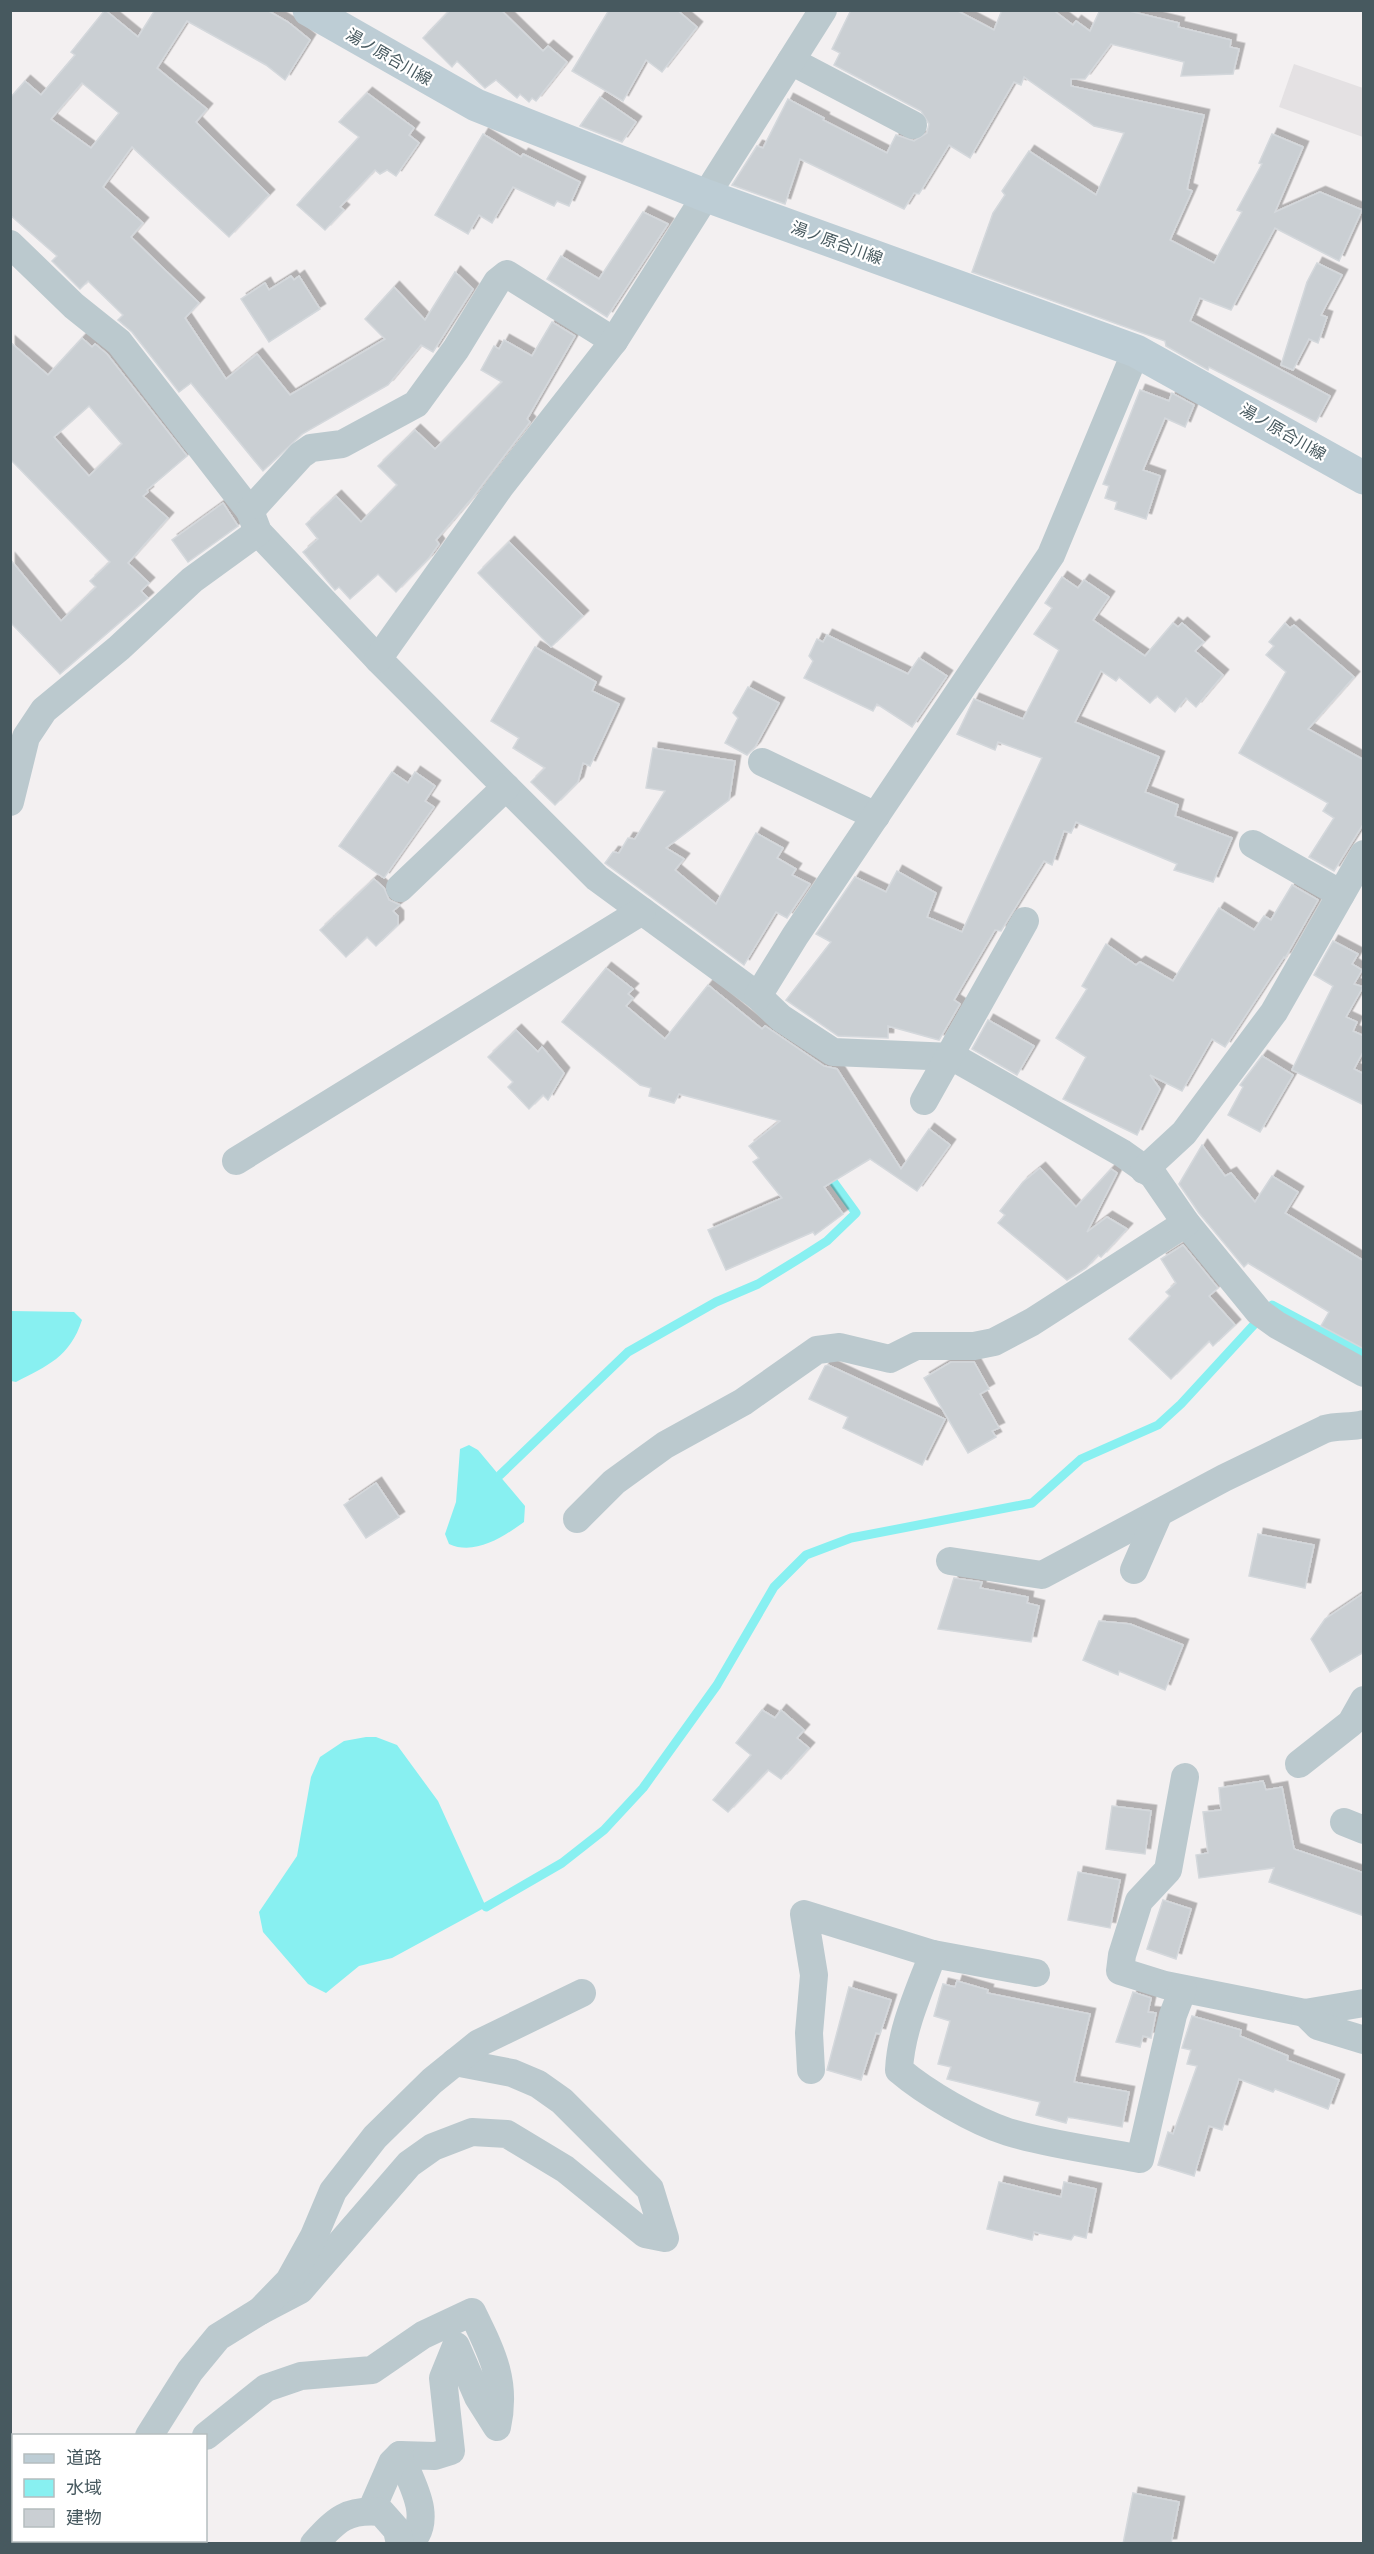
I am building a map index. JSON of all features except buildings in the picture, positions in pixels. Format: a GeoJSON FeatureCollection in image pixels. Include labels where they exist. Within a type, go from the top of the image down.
{"type":"FeatureCollection","features":[{"type":"Feature","properties":{"kind":"main road","name":"湯ノ原合川線"},"geometry":{"type":"LineString","coordinates":[[309,10],[476,105],[708,196],[1136,351],[1364,478]]}},
{"type":"Feature","properties":{"kind":"street"},"geometry":{"type":"LineString","coordinates":[[378,660],[500,487],[614,341],[708,196],[823,10]]}},
{"type":"Feature","properties":{"kind":"street"},"geometry":{"type":"LineString","coordinates":[[791,61],[913,125]]}},
{"type":"Feature","properties":{"kind":"street"},"geometry":{"type":"LineString","coordinates":[[10,244],[74,306],[119,342],[254,522],[378,660],[597,878],[758,996],[781,1018],[833,1052],[949,1056],[1122,1153],[1153,1175],[1186,1223],[1259,1312],[1277,1325],[1364,1373]]}},
{"type":"Feature","properties":{"kind":"street"},"geometry":{"type":"LineString","coordinates":[[10,802],[18,739],[44,710],[119,648],[254,522],[301,455],[311,448],[342,444],[416,404],[456,349],[497,282],[507,274],[614,341]]}},
{"type":"Feature","properties":{"kind":"street"},"geometry":{"type":"LineString","coordinates":[[758,996],[795,936],[1051,555],[1136,351]]}},
{"type":"Feature","properties":{"kind":"street"},"geometry":{"type":"LineString","coordinates":[[762,762],[876,816]]}},
{"type":"Feature","properties":{"kind":"street"},"geometry":{"type":"LineString","coordinates":[[400,888],[506,787]]}},
{"type":"Feature","properties":{"kind":"street"},"geometry":{"type":"LineString","coordinates":[[1253,844],[1341,894]]}},
{"type":"Feature","properties":{"kind":"street"},"geometry":{"type":"LineString","coordinates":[[1144,1170],[1184,1133],[1274,1012],[1364,854]]}},
{"type":"Feature","properties":{"kind":"street"},"geometry":{"type":"LineString","coordinates":[[236,1161],[642,911]]}},
{"type":"Feature","properties":{"kind":"street"},"geometry":{"type":"LineString","coordinates":[[924,1101],[1025,921]]}},
{"type":"Feature","properties":{"kind":"street"},"geometry":{"type":"LineString","coordinates":[[577,1520],[614,1482],[665,1445],[744,1402],[817,1350],[840,1347],[890,1359],[916,1346],[974,1346],[994,1342],[1032,1322],[1186,1223]]}},
{"type":"Feature","properties":{"kind":"street"},"geometry":{"type":"LineString","coordinates":[[950,1561],[1042,1575],[1325,1429],[1340,1425],[1353,1427],[1364,1424]]}},
{"type":"Feature","properties":{"kind":"street"},"geometry":{"type":"LineString","coordinates":[[1134,1570],[1159,1513]]}},
{"type":"Feature","properties":{"kind":"street"},"geometry":{"type":"LineString","coordinates":[[1299,1764],[1351,1723],[1364,1700]]}},
{"type":"Feature","properties":{"kind":"street"},"geometry":{"type":"LineString","coordinates":[[1185,1777],[1167,1870],[1139,1901],[1122,1955],[1120,1971],[1183,1989],[1305,2013],[1364,2004]]}},
{"type":"Feature","properties":{"kind":"street"},"geometry":{"type":"LineString","coordinates":[[811,2070],[809,2033],[814,1975],[804,1914],[933,1954],[1036,1973]]}},
{"type":"Feature","properties":{"kind":"street"},"geometry":{"type":"LineString","coordinates":[[933,1954],[907,2022],[899,2070],[939,2099],[1006,2131],[1050,2143],[1140,2159],[1173,2015],[1183,1989]]}},
{"type":"Feature","properties":{"kind":"street"},"geometry":{"type":"LineString","coordinates":[[260,2311],[289,2281],[314,2236],[333,2191],[375,2137],[432,2081],[479,2043],[582,1993]]}},
{"type":"Feature","properties":{"kind":"street"},"geometry":{"type":"LineString","coordinates":[[1305,2013],[1318,2026],[1364,2040]]}},
{"type":"Feature","properties":{"kind":"street"},"geometry":{"type":"LineString","coordinates":[[150,2434],[190,2371],[218,2337],[300,2290],[324,2266],[409,2164],[433,2147],[472,2132],[507,2134],[565,2169],[645,2234],[665,2238],[650,2190],[562,2101],[538,2084],[512,2073],[455,2062]]}},
{"type":"Feature","properties":{"kind":"street"},"geometry":{"type":"LineString","coordinates":[[207,2435],[266,2388],[301,2376],[372,2370],[423,2335],[472,2312],[493,2353],[503,2402],[497,2427],[478,2397],[456,2346],[443,2378],[451,2451],[435,2456],[400,2455],[392,2463],[370,2511]]}},
{"type":"Feature","properties":{"kind":"street"},"geometry":{"type":"LineString","coordinates":[[400,2455],[423,2514],[418,2535],[409,2544]]}},
{"type":"Feature","properties":{"kind":"street"},"geometry":{"type":"LineString","coordinates":[[314,2544],[335,2520],[359,2510],[381,2512],[397,2530],[400,2544]]}},
{"type":"Feature","properties":{"kind":"shaded area"},"geometry":{"type":"Polygon","coordinates":[[[1294,64],[1363,88],[1363,137],[1279,107],[1294,64]]]}},
{"type":"Feature","properties":{"kind":"water"},"geometry":{"type":"Polygon","coordinates":[[[11,1311],[74,1312],[82,1320],[77,1333],[64,1352],[47,1365],[16,1382],[11,1381],[11,1311]]]}},
{"type":"Feature","properties":{"kind":"water"},"geometry":{"type":"Polygon","coordinates":[[[469,1445],[478,1450],[525,1506],[524,1522],[498,1539],[469,1548],[449,1544],[445,1534],[456,1502],[460,1449],[469,1445]]]}},
{"type":"Feature","properties":{"kind":"water"},"geometry":{"type":"Polygon","coordinates":[[[376,1737],[397,1745],[438,1801],[486,1907],[392,1958],[359,1966],[326,1993],[308,1984],[263,1932],[259,1912],[297,1856],[311,1777],[320,1757],[344,1741],[376,1737]]]}},
{"type":"Feature","properties":{"kind":"waterway"},"geometry":{"type":"LineString","coordinates":[[500,1475],[628,1352],[716,1302],[758,1284],[827,1241],[856,1213],[827,1173]]}},
{"type":"Feature","properties":{"kind":"waterway"},"geometry":{"type":"LineString","coordinates":[[486,1907],[562,1863],[604,1830],[643,1788],[717,1685],[774,1587],[806,1555],[851,1538],[1032,1503],[1081,1459],[1158,1425],[1181,1404],[1272,1305],[1364,1354]]}}]}
